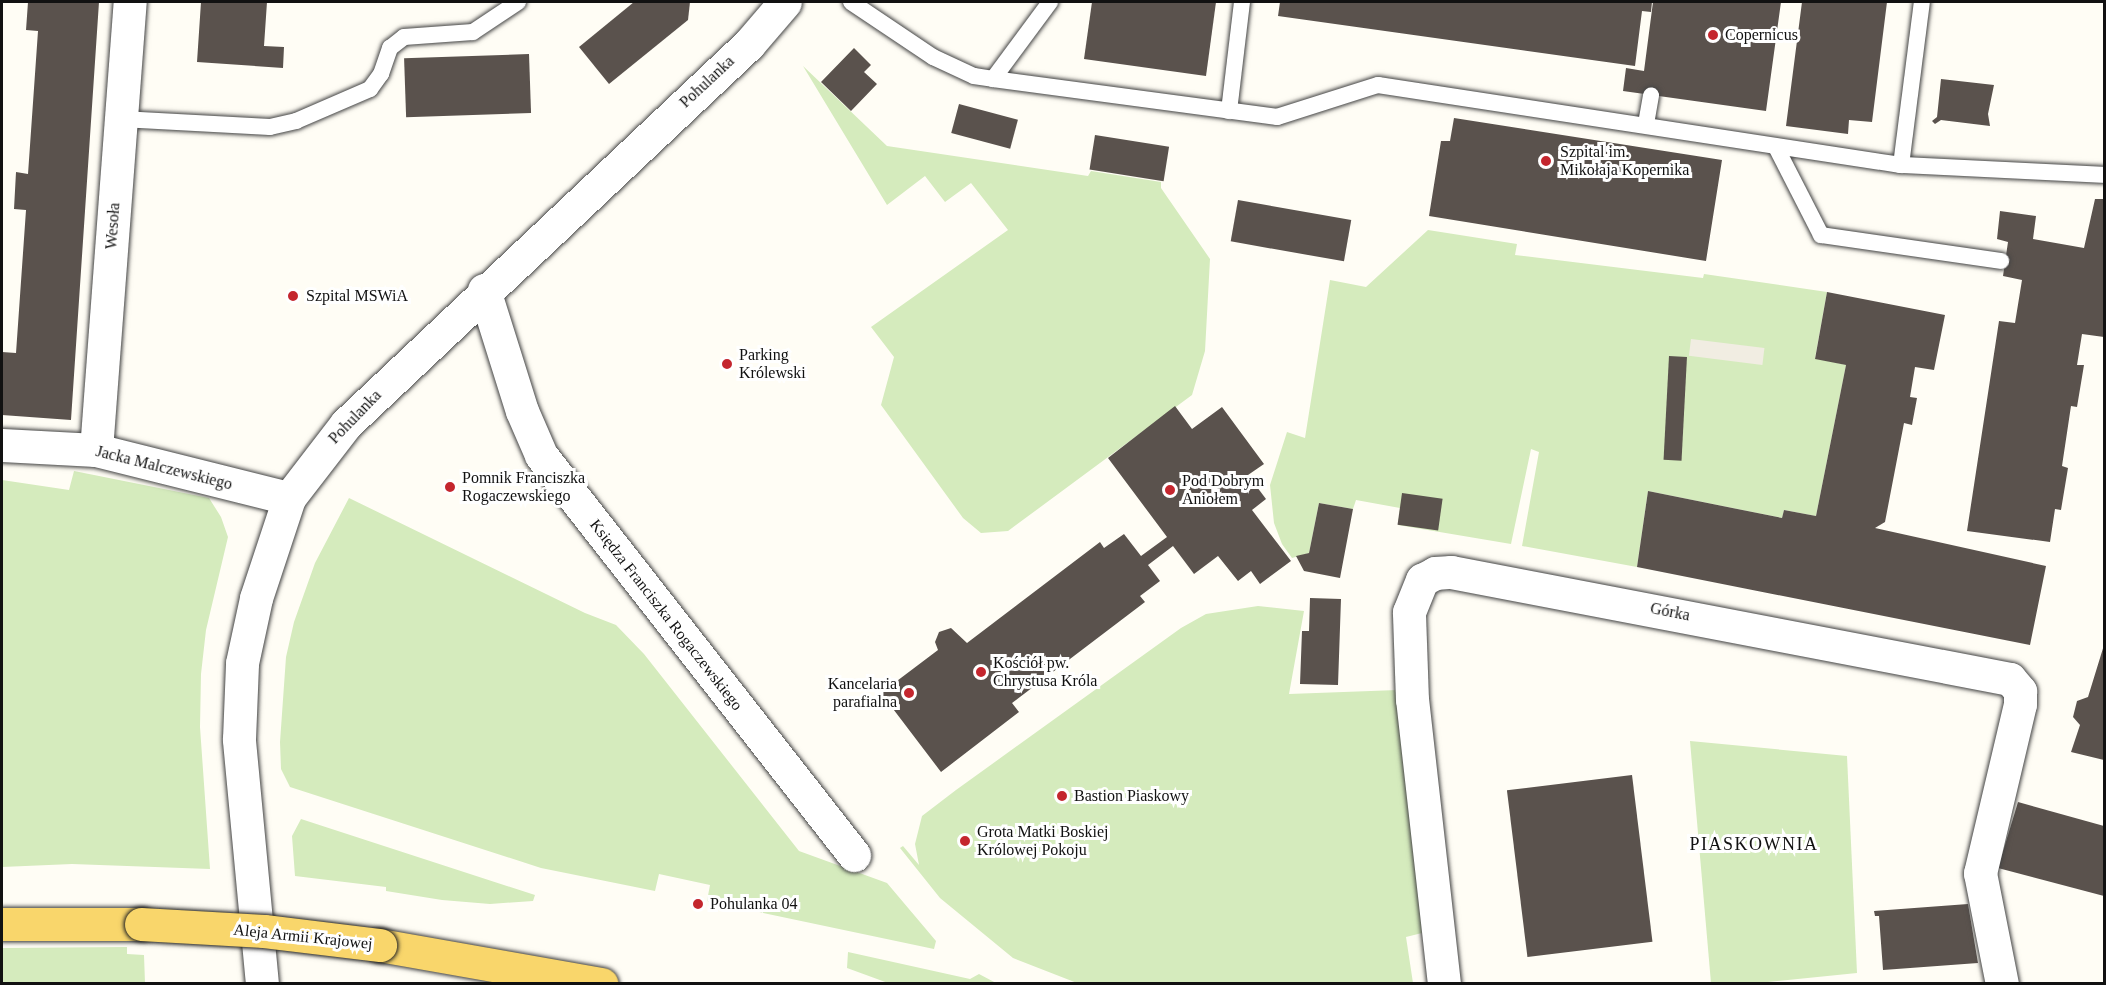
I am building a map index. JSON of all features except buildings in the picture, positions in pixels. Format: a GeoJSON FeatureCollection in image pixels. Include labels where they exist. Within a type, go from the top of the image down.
{"type":"FeatureCollection","features":[{"type":"Feature","properties":{"kind":"main road","name":"Aleja Armii Krajowej"},"geometry":{"type":"LineString","coordinates":[[2,924],[141,924],[264,931],[380,945],[602,984]]}},
{"type":"Feature","properties":{"kind":"street","name":"Wesoła"},"geometry":{"type":"LineString","coordinates":[[96,450],[130,2]]}},
{"type":"Feature","properties":{"kind":"street","name":"Pohulanka"},"geometry":{"type":"LineString","coordinates":[[262,984],[239,739],[242,663],[256,598],[289,498],[346,424],[484,290],[749,44],[785,2]]}},
{"type":"Feature","properties":{"kind":"street","name":"Księdza Franciszka Rogaczewskiego"},"geometry":{"type":"LineString","coordinates":[[484,290],[522,411],[541,455],[854,855]]}},
{"type":"Feature","properties":{"kind":"street","name":"Jacka Malczewskiego"},"geometry":{"type":"LineString","coordinates":[[2,444],[96,450],[289,498]]}},
{"type":"Feature","properties":{"kind":"street","name":"Górka"},"geometry":{"type":"LineString","coordinates":[[1444,984],[1412,700],[1409,612],[1422,580],[1435,573],[1452,572],[2010,679],[2020,692],[2020,704],[1980,873],[2002,984]]}},
{"type":"Feature","properties":{"kind":"lane"},"geometry":{"type":"LineString","coordinates":[[121,119],[270,127],[296,121],[370,88],[381,74],[390,48],[404,37],[473,32],[518,2]]}},
{"type":"Feature","properties":{"kind":"lane"},"geometry":{"type":"LineString","coordinates":[[850,2],[933,57],[975,76],[993,79],[1277,117],[1378,85],[1646,124],[1776,147],[1901,165],[2104,176]]}},
{"type":"Feature","properties":{"kind":"lane"},"geometry":{"type":"LineString","coordinates":[[993,79],[1050,2]]}},
{"type":"Feature","properties":{"kind":"lane"},"geometry":{"type":"LineString","coordinates":[[1229,111],[1242,2]]}},
{"type":"Feature","properties":{"kind":"lane"},"geometry":{"type":"LineString","coordinates":[[1901,165],[1922,2]]}},
{"type":"Feature","properties":{"kind":"lane"},"geometry":{"type":"LineString","coordinates":[[1646,124],[1651,95]]}},
{"type":"Feature","properties":{"kind":"lane"},"geometry":{"type":"LineString","coordinates":[[1776,147],[1821,236],[2001,261]]}},
{"type":"Feature","properties":{"kind":"green space"},"geometry":{"type":"Polygon","coordinates":[[[803,66],[887,146],[1088,176],[1091,171],[1161,182],[1161,188],[1210,259],[1205,351],[1192,395],[1008,531],[981,533],[963,518],[881,405],[894,357],[871,327],[1008,230],[971,183],[945,202],[925,176],[887,205],[803,66]]]}},
{"type":"Feature","properties":{"kind":"green space"},"geometry":{"type":"Polygon","coordinates":[[[1428,230],[1517,244],[1515,255],[1703,278],[1704,274],[1827,292],[1815,358],[1846,365],[1816,516],[1784,510],[1782,518],[1648,491],[1637,567],[1522,546],[1539,452],[1531,449],[1511,544],[1398,525],[1400,508],[1356,500],[1353,509],[1319,503],[1309,553],[1292,558],[1282,544],[1274,523],[1270,485],[1287,432],[1305,438],[1330,280],[1366,287],[1428,230]]]}},
{"type":"Feature","properties":{"kind":"green space"},"geometry":{"type":"Polygon","coordinates":[[[74,471],[209,498],[221,517],[228,537],[206,630],[201,674],[200,727],[210,869],[72,864],[2,867],[2,480],[69,490],[74,471]]]}},
{"type":"Feature","properties":{"kind":"green space"},"geometry":{"type":"Polygon","coordinates":[[[349,498],[585,613],[616,625],[644,654],[799,851],[887,883],[936,941],[934,949],[707,901],[710,885],[659,874],[655,891],[541,868],[290,787],[281,769],[280,742],[286,657],[294,622],[315,563],[349,498]]]}},
{"type":"Feature","properties":{"kind":"green space"},"geometry":{"type":"Polygon","coordinates":[[[1258,606],[1304,611],[1289,694],[1398,690],[1422,933],[1406,937],[1413,983],[1077,983],[1013,958],[940,898],[900,848],[903,846],[919,865],[915,844],[922,816],[1181,628],[1206,614],[1258,606]]]}},
{"type":"Feature","properties":{"kind":"green space"},"geometry":{"type":"Polygon","coordinates":[[[1690,741],[1847,756],[1857,973],[1758,983],[1711,983],[1690,741]]]}},
{"type":"Feature","properties":{"kind":"green space"},"geometry":{"type":"Polygon","coordinates":[[[301,819],[535,895],[533,901],[490,904],[442,900],[386,891],[386,887],[295,876],[292,836],[301,819]]]}},
{"type":"Feature","properties":{"kind":"green space"},"geometry":{"type":"Polygon","coordinates":[[[127,947],[127,954],[144,955],[145,983],[2,983],[2,948],[127,947]]]}},
{"type":"Feature","properties":{"kind":"green space"},"geometry":{"type":"Polygon","coordinates":[[[848,952],[970,979],[979,974],[996,983],[888,983],[847,968],[848,952]]]}},
{"type":"Feature","properties":{"kind":"shaded area"},"geometry":{"type":"Polygon","coordinates":[[[1691,339],[1764,348],[1762,365],[1689,356],[1691,339]]]}},
{"type":"Feature","properties":{"kind":"place","name":"Copernicus"},"geometry":{"type":"Point","coordinates":[1713,35]}},
{"type":"Feature","properties":{"kind":"place","name":"Szpital im. Mikołaja Kopernika"},"geometry":{"type":"Point","coordinates":[1546,161]}},
{"type":"Feature","properties":{"kind":"place","name":"Szpital MSWiA"},"geometry":{"type":"Point","coordinates":[293,296]}},
{"type":"Feature","properties":{"kind":"place","name":"Parking Królewski"},"geometry":{"type":"Point","coordinates":[727,364]}},
{"type":"Feature","properties":{"kind":"place","name":"Pomnik Franciszka Rogaczewskiego"},"geometry":{"type":"Point","coordinates":[450,487]}},
{"type":"Feature","properties":{"kind":"place","name":"Pod Dobrym Aniołem"},"geometry":{"type":"Point","coordinates":[1170,490]}},
{"type":"Feature","properties":{"kind":"place","name":"Kościół pw. Chrystusa Króla"},"geometry":{"type":"Point","coordinates":[981,672]}},
{"type":"Feature","properties":{"kind":"place","name":"Kancelaria parafialna"},"geometry":{"type":"Point","coordinates":[909,693]}},
{"type":"Feature","properties":{"kind":"place","name":"Bastion Piaskowy"},"geometry":{"type":"Point","coordinates":[1062,796]}},
{"type":"Feature","properties":{"kind":"place","name":"Grota Matki Boskiej Królowej Pokoju"},"geometry":{"type":"Point","coordinates":[965,841]}},
{"type":"Feature","properties":{"kind":"place","name":"Pohulanka 04"},"geometry":{"type":"Point","coordinates":[698,904]}},
{"type":"Feature","properties":{"kind":"district","name":"PIASKOWNIA"},"geometry":{"type":"Point","coordinates":[1754,844]}}]}
